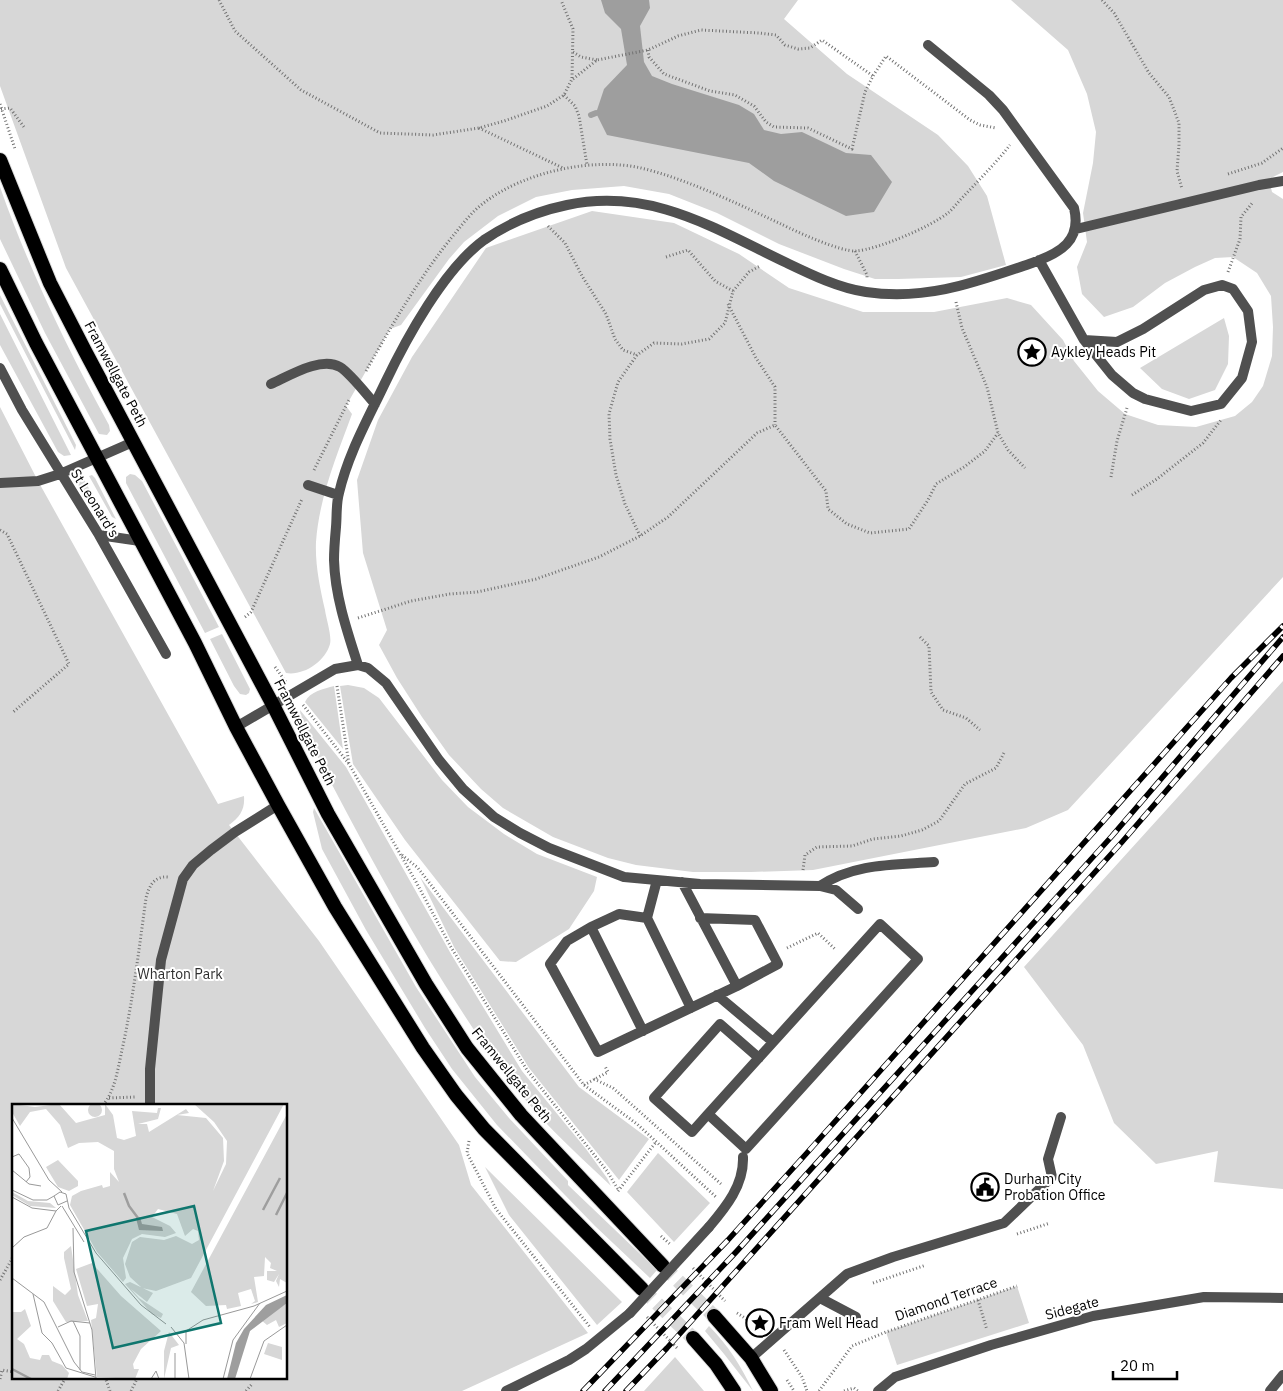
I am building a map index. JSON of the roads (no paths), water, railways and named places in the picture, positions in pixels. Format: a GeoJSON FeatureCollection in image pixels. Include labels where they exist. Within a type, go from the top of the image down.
{"type":"FeatureCollection","features":[{"type":"Feature","properties":{"kind":"highway","name":"Framwellgate Peth"},"geometry":{"type":"LineString","coordinates":[[0,160],[50,283],[273,705],[328,814],[426,984],[467,1048],[521,1116],[663,1266]]}},
{"type":"Feature","properties":{"kind":"highway"},"geometry":{"type":"LineString","coordinates":[[0,269],[36,343],[195,642],[236,727],[278,805],[335,906],[423,1048],[456,1095],[484,1129],[642,1289]]}},
{"type":"Feature","properties":{"kind":"highway"},"geometry":{"type":"LineString","coordinates":[[714,1316],[750,1358],[770,1391]]}},
{"type":"Feature","properties":{"kind":"highway"},"geometry":{"type":"LineString","coordinates":[[693,1338],[716,1364],[734,1391]]}},
{"type":"Feature","properties":{"kind":"street"},"geometry":{"type":"LineString","coordinates":[[358,665],[345,622],[334,562],[338,495],[352,452],[401,350],[428,306],[454,270],[483,241],[508,226],[534,214],[568,204],[601,202],[642,203],[671,210],[722,230],[799,270],[834,284],[866,292],[912,294],[953,289],[1039,260],[1065,246],[1076,229],[1077,220],[1074,208],[1003,110],[989,95],[928,45]]}},
{"type":"Feature","properties":{"kind":"street"},"geometry":{"type":"LineString","coordinates":[[1076,229],[1259,185],[1283,181]]}},
{"type":"Feature","properties":{"kind":"street"},"geometry":{"type":"LineString","coordinates":[[1039,260],[1084,340],[1112,375],[1133,393],[1145,399],[1191,411],[1221,404],[1242,378],[1252,342],[1248,311],[1233,289],[1222,285],[1204,290],[1143,330],[1116,342],[1084,340]]}},
{"type":"Feature","properties":{"kind":"street"},"geometry":{"type":"LineString","coordinates":[[271,384],[312,366],[328,364],[340,367],[375,404]]}},
{"type":"Feature","properties":{"kind":"street","name":"St Leonard's"},"geometry":{"type":"LineString","coordinates":[[0,368],[22,410],[99,535],[166,654]]}},
{"type":"Feature","properties":{"kind":"street"},"geometry":{"type":"LineString","coordinates":[[0,483],[38,481],[60,474],[133,442]]}},
{"type":"Feature","properties":{"kind":"street"},"geometry":{"type":"LineString","coordinates":[[308,485],[338,495]]}},
{"type":"Feature","properties":{"kind":"street"},"geometry":{"type":"LineString","coordinates":[[99,535],[140,541]]}},
{"type":"Feature","properties":{"kind":"street"},"geometry":{"type":"LineString","coordinates":[[236,727],[335,669],[358,665],[368,668],[386,683],[439,760],[463,789],[494,817],[548,848],[624,877],[700,884],[820,886],[836,890],[858,909]]}},
{"type":"Feature","properties":{"kind":"street"},"geometry":{"type":"LineString","coordinates":[[150,1104],[150,1069],[161,960],[183,879],[193,865],[211,850],[235,832],[278,805]]}},
{"type":"Feature","properties":{"kind":"street"},"geometry":{"type":"LineString","coordinates":[[820,886],[835,876],[858,868],[934,862]]}},
{"type":"Feature","properties":{"kind":"street"},"geometry":{"type":"LineString","coordinates":[[657,880],[647,918],[691,1008]]}},
{"type":"Feature","properties":{"kind":"street"},"geometry":{"type":"LineString","coordinates":[[682,882],[736,986]]}},
{"type":"Feature","properties":{"kind":"street"},"geometry":{"type":"LineString","coordinates":[[647,918],[619,914],[567,941],[550,964],[598,1052],[778,964],[756,920],[700,918]]}},
{"type":"Feature","properties":{"kind":"street"},"geometry":{"type":"LineString","coordinates":[[708,1114],[746,1149],[918,959],[880,924],[773,1042],[759,1058],[708,1114],[692,1132],[654,1098],[720,1024],[759,1058]]}},
{"type":"Feature","properties":{"kind":"street"},"geometry":{"type":"LineString","coordinates":[[591,928],[644,1031]]}},
{"type":"Feature","properties":{"kind":"street"},"geometry":{"type":"LineString","coordinates":[[717,995],[773,1042]]}},
{"type":"Feature","properties":{"kind":"street"},"geometry":{"type":"LineString","coordinates":[[750,1358],[847,1274],[1004,1223],[1052,1177],[1048,1159],[1061,1117]]}},
{"type":"Feature","properties":{"kind":"street"},"geometry":{"type":"LineString","coordinates":[[506,1391],[568,1360],[630,1313],[726,1207],[740,1181],[743,1157]]}},
{"type":"Feature","properties":{"kind":"street","name":"Sidegate"},"geometry":{"type":"LineString","coordinates":[[878,1391],[895,1376],[991,1345],[1093,1316],[1204,1296],[1283,1298]]}},
{"type":"Feature","properties":{"kind":"street"},"geometry":{"type":"LineString","coordinates":[[820,1298],[856,1317]]}},
{"type":"Feature","properties":{"kind":"street"},"geometry":{"type":"LineString","coordinates":[[1270,1391],[1283,1375]]}},
{"type":"Feature","properties":{"kind":"waterway"},"geometry":{"type":"LineString","coordinates":[[591,115],[596,113]]}},
{"type":"Feature","properties":{"kind":"tunnel"},"geometry":{"type":"LineString","coordinates":[[663,1266],[714,1316]]}},
{"type":"Feature","properties":{"kind":"tunnel"},"geometry":{"type":"LineString","coordinates":[[642,1289],[693,1338]]}},
{"type":"Feature","properties":{"kind":"railway"},"geometry":{"type":"LineString","coordinates":[[583,1391],[728,1240],[1231,678],[1283,626]]}},
{"type":"Feature","properties":{"kind":"railway"},"geometry":{"type":"LineString","coordinates":[[605,1391],[737,1251],[1112,836],[1283,637]]}},
{"type":"Feature","properties":{"kind":"railway"},"geometry":{"type":"LineString","coordinates":[[626,1391],[667,1348],[1122,842],[1283,656]]}},
{"type":"Feature","properties":{"kind":"place","name":"Aykley Heads Pit"},"geometry":{"type":"Point","coordinates":[1032,352]}},
{"type":"Feature","properties":{"kind":"place","name":"Durham City Probation Office"},"geometry":{"type":"Point","coordinates":[985,1187]}},
{"type":"Feature","properties":{"kind":"place","name":"Fram Well Head"},"geometry":{"type":"Point","coordinates":[760,1323]}},
{"type":"Feature","properties":{"kind":"park label","name":"Wharton Park"},"geometry":{"type":"Point","coordinates":[180,974]}}]}
